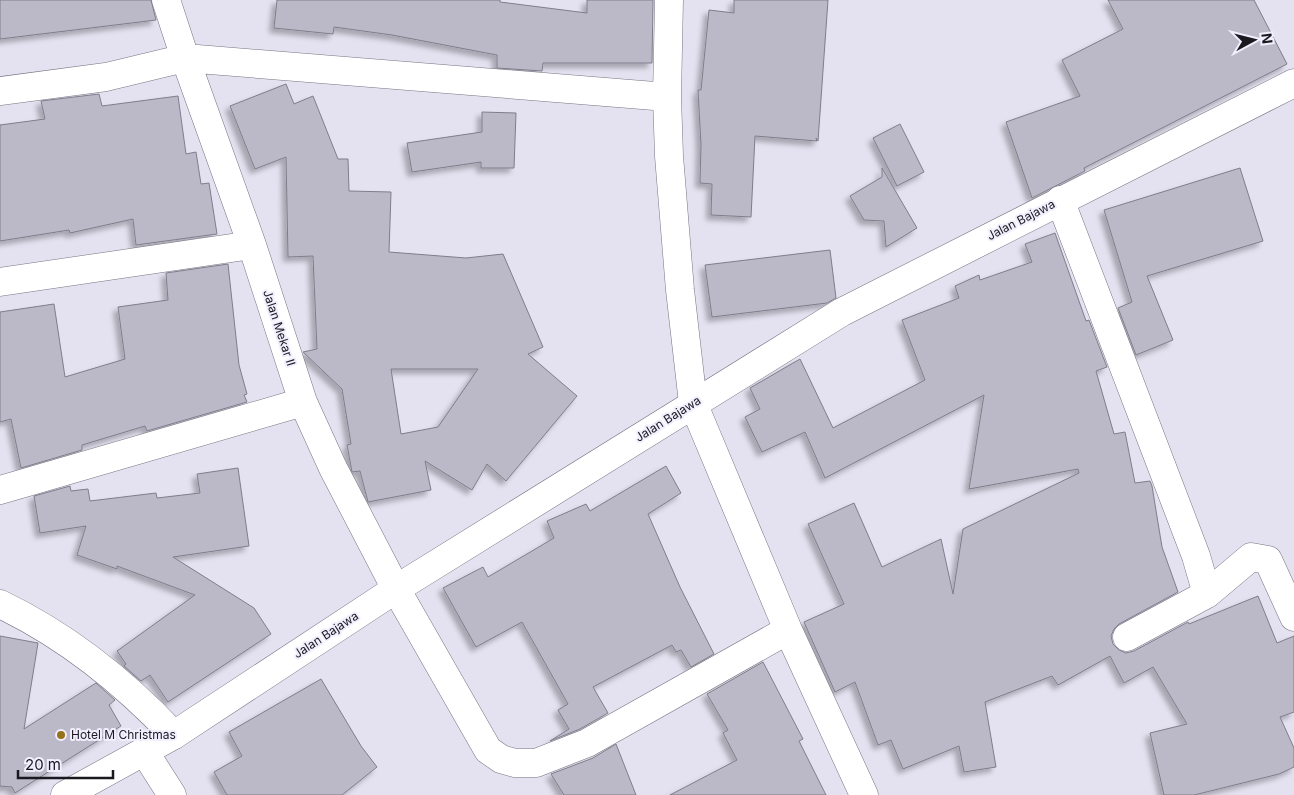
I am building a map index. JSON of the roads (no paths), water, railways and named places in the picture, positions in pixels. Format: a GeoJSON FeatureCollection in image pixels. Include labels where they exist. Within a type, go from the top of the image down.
{"type":"FeatureCollection","features":[{"type":"Feature","properties":{"kind":"street","name":"Jalan Mekar II"},"geometry":{"type":"LineString","coordinates":[[166,0],[252,245],[303,402],[333,468],[396,589],[488,750],[500,759],[516,763],[536,763],[587,743],[788,630]]}},
{"type":"Feature","properties":{"kind":"street"},"geometry":{"type":"LineString","coordinates":[[669,0],[667,97],[669,156],[680,290],[693,403],[788,630],[864,795]]}},
{"type":"Feature","properties":{"kind":"street"},"geometry":{"type":"LineString","coordinates":[[0,91],[106,77],[185,58],[667,97]]}},
{"type":"Feature","properties":{"kind":"street","name":"Jalan Bajawa"},"geometry":{"type":"LineString","coordinates":[[65,795],[174,735],[396,589],[842,312],[1294,83]]}},
{"type":"Feature","properties":{"kind":"street"},"geometry":{"type":"LineString","coordinates":[[1060,200],[1196,556],[1207,594]]}},
{"type":"Feature","properties":{"kind":"street"},"geometry":{"type":"LineString","coordinates":[[0,282],[252,245]]}},
{"type":"Feature","properties":{"kind":"street"},"geometry":{"type":"LineString","coordinates":[[0,490],[303,402]]}},
{"type":"Feature","properties":{"kind":"street"},"geometry":{"type":"LineString","coordinates":[[1127,637],[1207,594],[1251,557],[1268,560],[1294,617]]}},
{"type":"Feature","properties":{"kind":"street"},"geometry":{"type":"LineString","coordinates":[[0,604],[25,616],[102,666],[147,707],[174,735]]}},
{"type":"Feature","properties":{"kind":"street"},"geometry":{"type":"LineString","coordinates":[[144,751],[172,795]]}},
{"type":"Feature","properties":{"kind":"place","name":"Hotel M Christmas"},"geometry":{"type":"Point","coordinates":[61,735]}}]}
